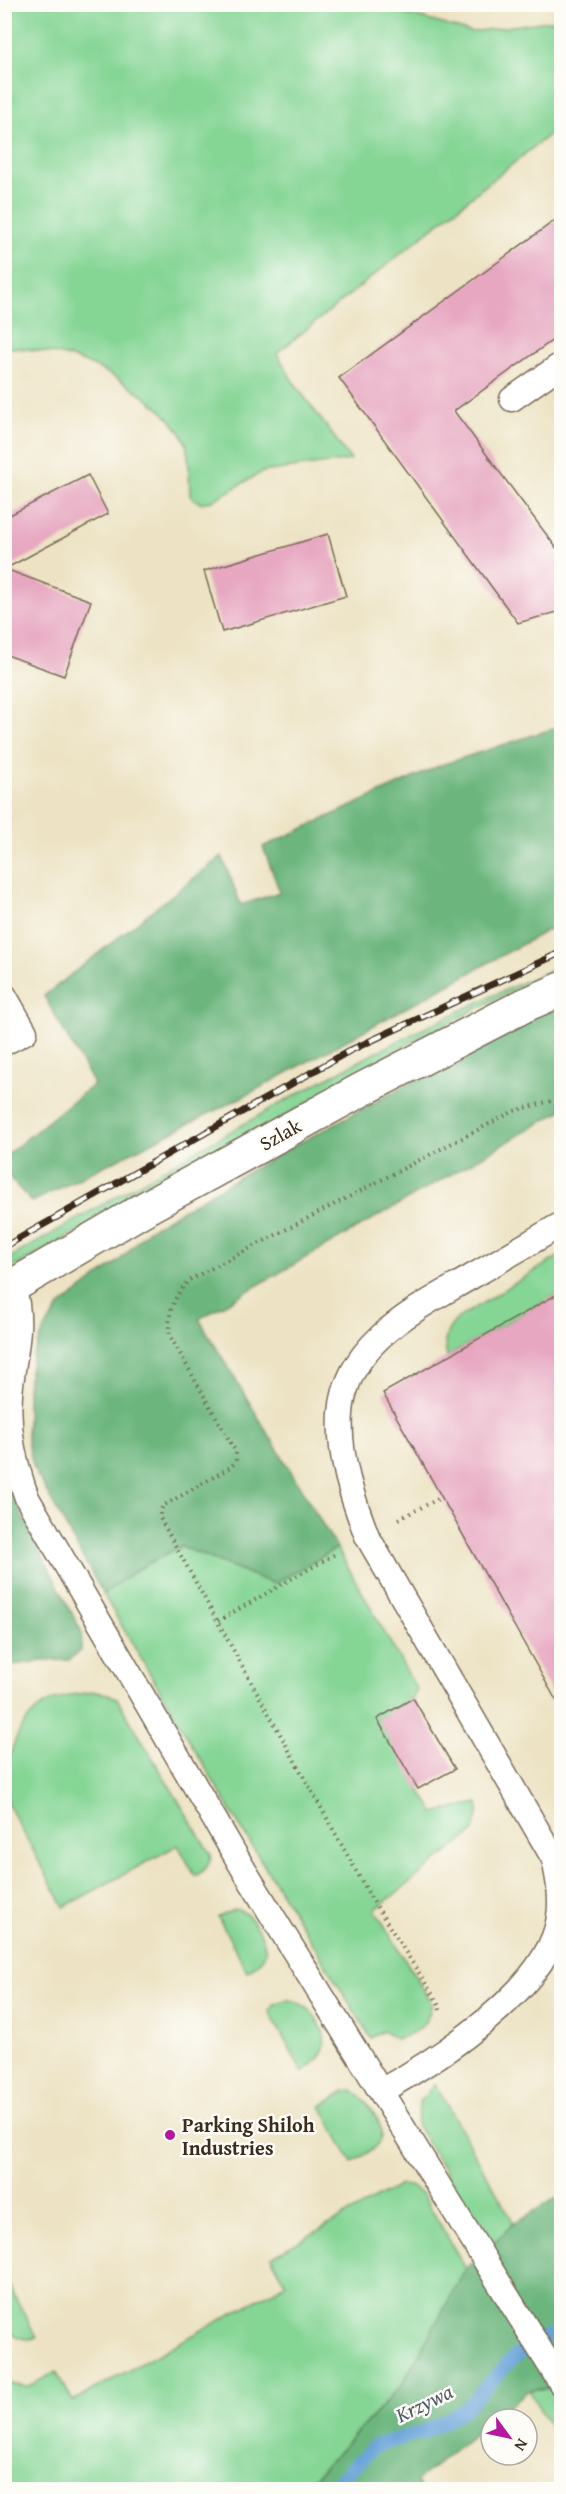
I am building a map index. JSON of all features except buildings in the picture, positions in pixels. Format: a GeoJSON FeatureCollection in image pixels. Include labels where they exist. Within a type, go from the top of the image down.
{"type":"FeatureCollection","features":[{"type":"Feature","properties":{"kind":"street","name":"Szlak"},"geometry":{"type":"LineString","coordinates":[[9,1288],[151,1205],[359,1091],[525,1005],[561,989]]}},
{"type":"Feature","properties":{"kind":"lane"},"geometry":{"type":"LineString","coordinates":[[512,399],[561,364]]}},
{"type":"Feature","properties":{"kind":"lane"},"geometry":{"type":"LineString","coordinates":[[4,995],[25,1032],[4,1043]]}},
{"type":"Feature","properties":{"kind":"lane"},"geometry":{"type":"LineString","coordinates":[[381,2091],[424,2067],[494,2014],[531,1978],[548,1949],[559,1919],[560,1887],[554,1859],[367,1536],[353,1500],[345,1469],[341,1442],[341,1410],[348,1385],[360,1360],[375,1341],[403,1317],[561,1224]]}},
{"type":"Feature","properties":{"kind":"lane"},"geometry":{"type":"LineString","coordinates":[[9,1288],[19,1304],[20,1324],[10,1395],[10,1429],[13,1456],[27,1498],[238,1860],[561,2385]]}},
{"type":"Feature","properties":{"kind":"path"},"geometry":{"type":"LineString","coordinates":[[438,2019],[440,2013],[438,2003],[370,1896],[160,1518],[163,1506],[231,1467],[236,1461],[236,1452],[170,1336],[168,1320],[180,1290],[189,1280],[514,1111],[561,1098]]}},
{"type":"Feature","properties":{"kind":"path"},"geometry":{"type":"LineString","coordinates":[[218,1621],[340,1552]]}},
{"type":"Feature","properties":{"kind":"green space"},"geometry":{"type":"Polygon","coordinates":[[[4,5],[382,5],[471,32],[561,19],[561,125],[277,353],[292,380],[351,460],[262,472],[212,501],[200,503],[190,496],[189,460],[185,441],[178,429],[154,404],[109,374],[81,361],[53,353],[5,347],[4,5]]]}},
{"type":"Feature","properties":{"kind":"green space"},"geometry":{"type":"Polygon","coordinates":[[[561,726],[561,923],[252,1092],[32,1202],[5,1173],[5,1156],[94,1084],[44,996],[222,856],[241,905],[280,892],[263,847],[441,765],[561,726]]]}},
{"type":"Feature","properties":{"kind":"green space"},"geometry":{"type":"Polygon","coordinates":[[[561,966],[561,973],[508,993],[409,1043],[259,1132],[5,1272],[4,1261],[278,1104],[418,1031],[561,966]]]}},
{"type":"Feature","properties":{"kind":"green space"},"geometry":{"type":"Polygon","coordinates":[[[561,1005],[561,1111],[199,1319],[337,1548],[274,1584],[181,1546],[138,1569],[103,1594],[34,1469],[27,1442],[27,1386],[33,1355],[44,1330],[59,1307],[120,1260],[148,1230],[270,1159],[515,1026],[561,1005]]]}},
{"type":"Feature","properties":{"kind":"green space"},"geometry":{"type":"Polygon","coordinates":[[[561,1255],[561,1292],[447,1357],[446,1336],[458,1318],[561,1255]]]}},
{"type":"Feature","properties":{"kind":"green space"},"geometry":{"type":"Polygon","coordinates":[[[5,1473],[15,1502],[82,1633],[81,1650],[69,1660],[5,1666],[5,1473]]]}},
{"type":"Feature","properties":{"kind":"green space"},"geometry":{"type":"Polygon","coordinates":[[[181,1546],[274,1584],[337,1548],[417,1690],[413,1698],[378,1719],[434,1813],[478,1803],[479,1810],[474,1831],[375,1910],[432,2004],[424,2023],[410,2034],[396,2039],[383,2031],[371,2038],[238,1823],[103,1594],[138,1569],[181,1546]]]}},
{"type":"Feature","properties":{"kind":"green space"},"geometry":{"type":"Polygon","coordinates":[[[95,1692],[109,1694],[117,1699],[211,1855],[206,1868],[195,1876],[178,1845],[64,1907],[9,1806],[7,1768],[21,1730],[37,1710],[57,1699],[95,1692]]]}},
{"type":"Feature","properties":{"kind":"green space"},"geometry":{"type":"Polygon","coordinates":[[[236,1909],[250,1919],[261,1935],[265,1947],[260,1962],[247,1971],[218,1917],[236,1909]]]}},
{"type":"Feature","properties":{"kind":"green space"},"geometry":{"type":"Polygon","coordinates":[[[286,2000],[294,2001],[308,2009],[323,2031],[324,2047],[321,2055],[302,2072],[269,2011],[275,2004],[286,2000]]]}},
{"type":"Feature","properties":{"kind":"green space"},"geometry":{"type":"Polygon","coordinates":[[[435,2084],[514,2223],[491,2246],[416,2124],[420,2101],[435,2084]]]}},
{"type":"Feature","properties":{"kind":"green space"},"geometry":{"type":"Polygon","coordinates":[[[353,2090],[364,2100],[379,2122],[381,2137],[374,2147],[352,2163],[321,2106],[345,2091],[353,2090]]]}},
{"type":"Feature","properties":{"kind":"green space"},"geometry":{"type":"Polygon","coordinates":[[[400,2185],[410,2186],[423,2195],[466,2269],[401,2386],[303,2489],[5,2489],[4,2383],[27,2387],[56,2372],[73,2401],[286,2284],[271,2257],[400,2185]]]}},
{"type":"Feature","properties":{"kind":"green space"},"geometry":{"type":"Polygon","coordinates":[[[561,2195],[561,2387],[529,2390],[508,2407],[479,2407],[479,2430],[416,2481],[420,2489],[303,2490],[401,2386],[466,2269],[514,2223],[561,2195]]]}},
{"type":"Feature","properties":{"kind":"green space"},"geometry":{"type":"Polygon","coordinates":[[[4,2278],[37,2338],[25,2339],[16,2336],[10,2329],[5,2311],[4,2278]]]}},
{"type":"Feature","properties":{"kind":"green space"},"geometry":{"type":"Polygon","coordinates":[[[555,2388],[561,2400],[561,2447],[539,2407],[529,2390],[555,2388]]]}},
{"type":"Feature","properties":{"kind":"waterway","name":"Krzywa"},"geometry":{"type":"LineString","coordinates":[[329,2490],[375,2446],[425,2431],[463,2411],[515,2356],[562,2327]]}},
{"type":"Feature","properties":{"kind":"railway"},"geometry":{"type":"LineString","coordinates":[[4,1247],[351,1050],[562,952]]}},
{"type":"Feature","properties":{"kind":"place","name":"Parking Shiloh Industries"},"geometry":{"type":"Point","coordinates":[170,2135]}}]}
